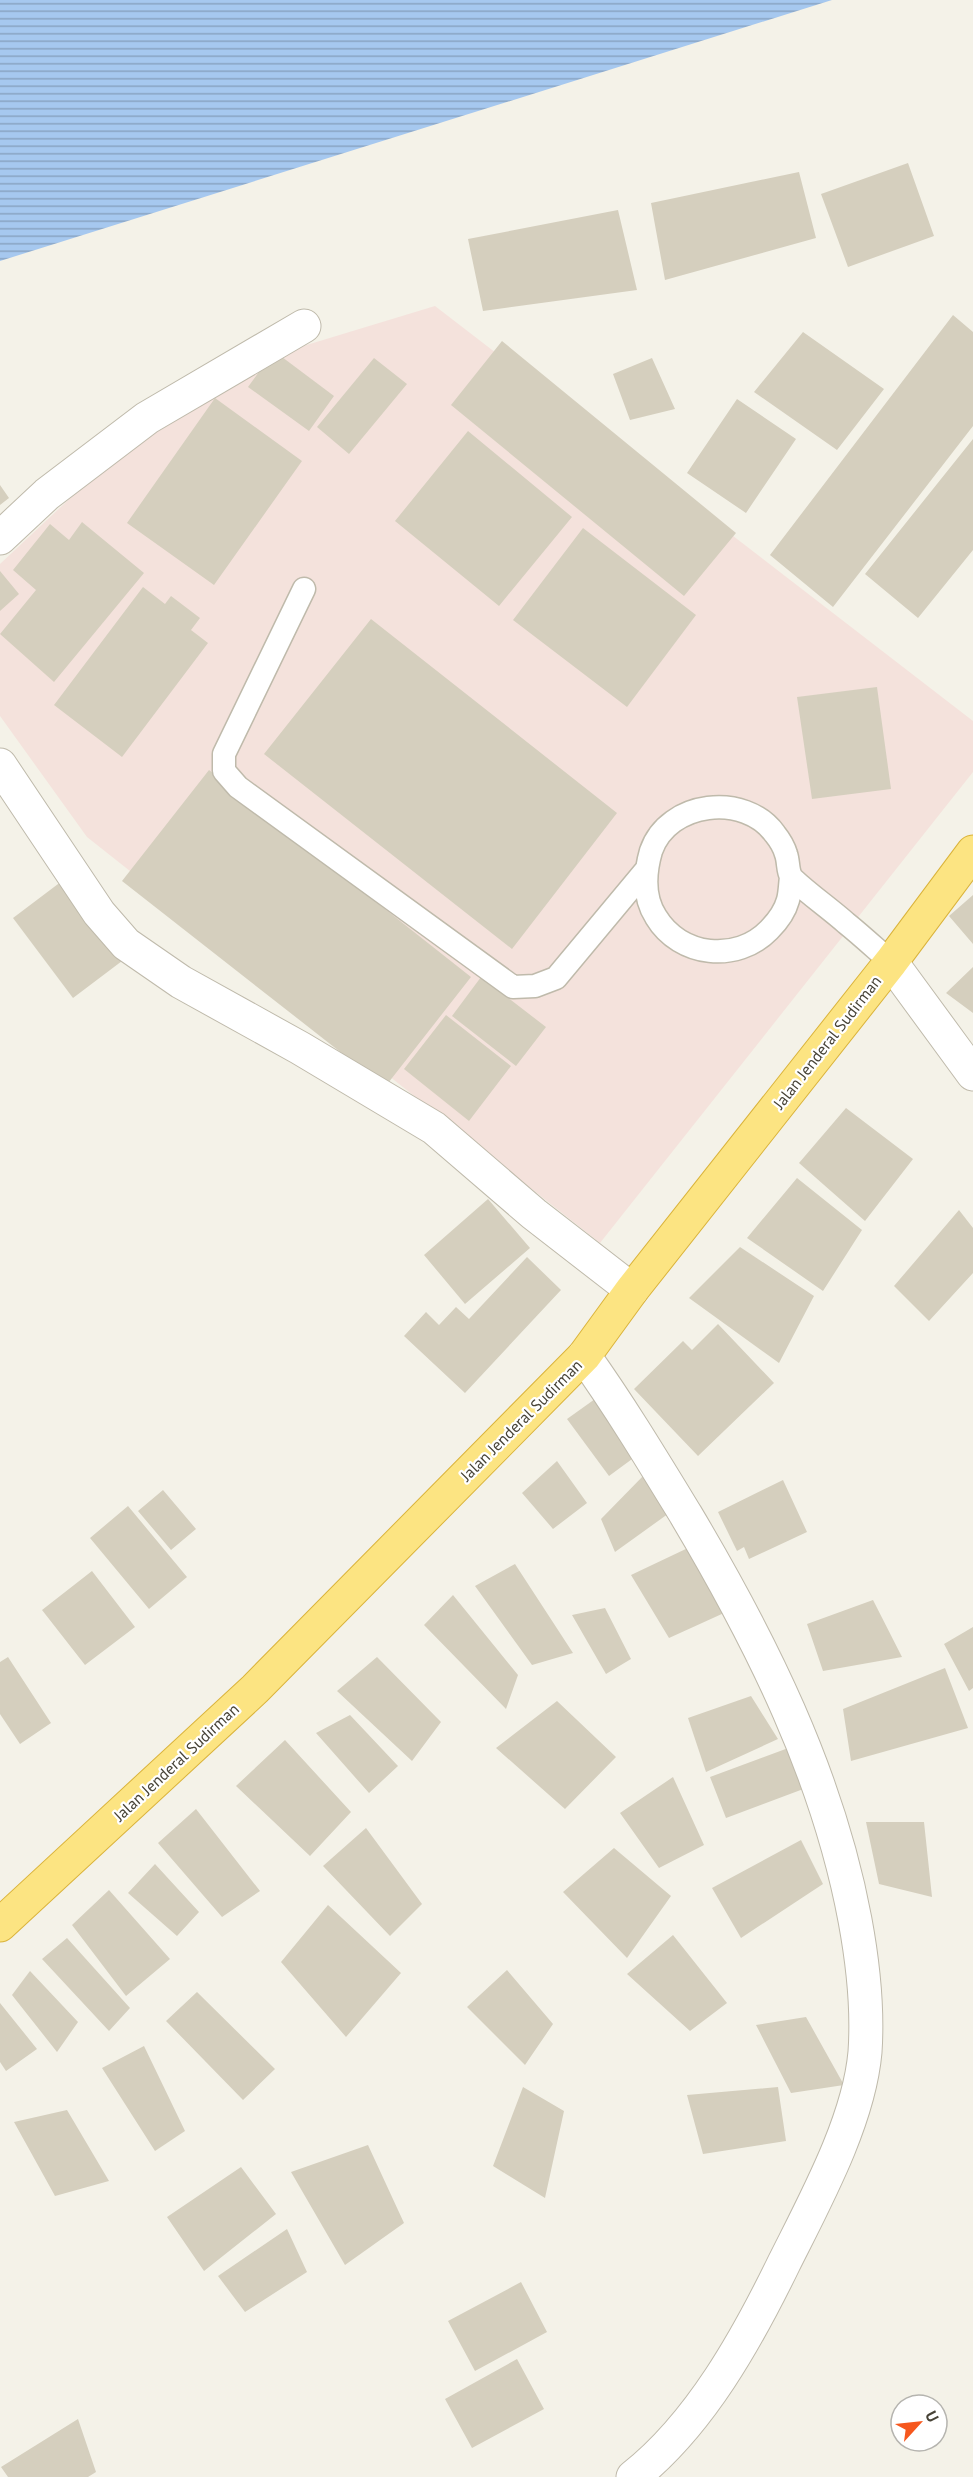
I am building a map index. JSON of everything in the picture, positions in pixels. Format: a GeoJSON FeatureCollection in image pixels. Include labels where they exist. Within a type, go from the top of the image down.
{"type":"FeatureCollection","features":[{"type":"Feature","properties":{"kind":"highway","name":"Jalan Jenderal Sudirman"},"geometry":{"type":"LineString","coordinates":[[0,1925],[255,1689],[584,1356],[632,1290],[892,963],[973,852]]}},
{"type":"Feature","properties":{"kind":"street"},"geometry":{"type":"LineString","coordinates":[[0,538],[47,494],[147,418],[304,326]]}},
{"type":"Feature","properties":{"kind":"street"},"geometry":{"type":"LineString","coordinates":[[0,765],[99,913],[126,944],[182,982],[300,1048],[434,1128],[534,1214],[632,1290]]}},
{"type":"Feature","properties":{"kind":"street"},"geometry":{"type":"LineString","coordinates":[[892,963],[973,1074]]}},
{"type":"Feature","properties":{"kind":"street"},"geometry":{"type":"LineString","coordinates":[[584,1356],[627,1417],[708,1553],[783,1695],[832,1824],[854,1916],[866,2010],[862,2064],[856,2094],[838,2148],[759,2315],[718,2383],[655,2460],[633,2477]]}},
{"type":"Feature","properties":{"kind":"lane"},"geometry":{"type":"LineString","coordinates":[[304,589],[224,753],[224,771],[238,787],[513,987],[535,986],[556,978],[646,870]]}},
{"type":"Feature","properties":{"kind":"lane"},"geometry":{"type":"LineString","coordinates":[[710,807],[733,808],[756,817],[774,832],[786,853],[791,877],[788,900],[777,922],[761,939],[740,950],[715,953],[692,948],[672,935],[655,917],[647,894],[646,870],[653,847],[667,827],[686,813],[710,807]]}},
{"type":"Feature","properties":{"kind":"lane"},"geometry":{"type":"LineString","coordinates":[[791,877],[892,963]]}},
{"type":"Feature","properties":{"kind":"shaded area"},"geometry":{"type":"Polygon","coordinates":[[[435,306],[973,721],[973,772],[600,1243],[87,837],[0,716],[0,564],[113,458],[300,347],[435,306]]]}},
{"type":"Feature","properties":{"kind":"water"},"geometry":{"type":"Polygon","coordinates":[[[0,0],[832,0],[0,261],[0,0]]]}},
{"type":"Feature","properties":{"kind":"building"},"geometry":{"type":"Polygon","coordinates":[[[908,163],[934,236],[848,267],[821,194],[908,163]]]}},
{"type":"Feature","properties":{"kind":"building"},"geometry":{"type":"Polygon","coordinates":[[[799,172],[816,238],[665,280],[651,203],[799,172]]]}},
{"type":"Feature","properties":{"kind":"building"},"geometry":{"type":"Polygon","coordinates":[[[618,210],[637,290],[483,311],[468,239],[618,210]]]}},
{"type":"Feature","properties":{"kind":"building"},"geometry":{"type":"Polygon","coordinates":[[[953,315],[973,332],[973,426],[833,607],[770,555],[953,315]]]}},
{"type":"Feature","properties":{"kind":"building"},"geometry":{"type":"Polygon","coordinates":[[[803,332],[884,389],[837,450],[754,392],[803,332]]]}},
{"type":"Feature","properties":{"kind":"building"},"geometry":{"type":"Polygon","coordinates":[[[502,341],[736,533],[684,596],[451,405],[502,341]]]}},
{"type":"Feature","properties":{"kind":"building"},"geometry":{"type":"Polygon","coordinates":[[[274,351],[334,396],[309,431],[248,387],[274,351]]]}},
{"type":"Feature","properties":{"kind":"building"},"geometry":{"type":"Polygon","coordinates":[[[374,358],[407,384],[349,454],[317,427],[374,358]]]}},
{"type":"Feature","properties":{"kind":"building"},"geometry":{"type":"Polygon","coordinates":[[[652,358],[675,409],[630,420],[613,374],[652,358]]]}},
{"type":"Feature","properties":{"kind":"building"},"geometry":{"type":"Polygon","coordinates":[[[215,398],[302,461],[214,585],[127,523],[215,398]]]}},
{"type":"Feature","properties":{"kind":"building"},"geometry":{"type":"Polygon","coordinates":[[[737,399],[796,439],[746,513],[687,473],[737,399]]]}},
{"type":"Feature","properties":{"kind":"building"},"geometry":{"type":"Polygon","coordinates":[[[468,431],[572,517],[499,606],[395,521],[468,431]]]}},
{"type":"Feature","properties":{"kind":"building"},"geometry":{"type":"Polygon","coordinates":[[[973,439],[973,550],[918,618],[865,574],[973,439]]]}},
{"type":"Feature","properties":{"kind":"building"},"geometry":{"type":"Polygon","coordinates":[[[0,485],[9,498],[0,505],[0,485]]]}},
{"type":"Feature","properties":{"kind":"building"},"geometry":{"type":"Polygon","coordinates":[[[82,522],[144,573],[54,682],[0,634],[36,590],[13,570],[50,524],[69,540],[82,522]]]}},
{"type":"Feature","properties":{"kind":"building"},"geometry":{"type":"Polygon","coordinates":[[[583,528],[696,615],[627,707],[513,620],[583,528]]]}},
{"type":"Feature","properties":{"kind":"building"},"geometry":{"type":"Polygon","coordinates":[[[0,571],[19,594],[0,611],[0,571]]]}},
{"type":"Feature","properties":{"kind":"building"},"geometry":{"type":"Polygon","coordinates":[[[143,587],[165,604],[171,596],[200,618],[191,630],[208,643],[122,757],[54,705],[143,587]]]}},
{"type":"Feature","properties":{"kind":"building"},"geometry":{"type":"Polygon","coordinates":[[[371,619],[617,813],[512,949],[264,754],[371,619]]]}},
{"type":"Feature","properties":{"kind":"building"},"geometry":{"type":"Polygon","coordinates":[[[877,687],[891,789],[812,799],[797,697],[877,687]]]}},
{"type":"Feature","properties":{"kind":"building"},"geometry":{"type":"Polygon","coordinates":[[[209,770],[471,977],[385,1087],[122,881],[209,770]]]}},
{"type":"Feature","properties":{"kind":"building"},"geometry":{"type":"Polygon","coordinates":[[[62,881],[122,961],[73,998],[13,918],[62,881]]]}},
{"type":"Feature","properties":{"kind":"building"},"geometry":{"type":"Polygon","coordinates":[[[973,895],[973,944],[949,916],[973,895]]]}},
{"type":"Feature","properties":{"kind":"building"},"geometry":{"type":"Polygon","coordinates":[[[973,967],[973,1013],[946,993],[973,967]]]}},
{"type":"Feature","properties":{"kind":"building"},"geometry":{"type":"Polygon","coordinates":[[[481,977],[546,1027],[516,1066],[452,1016],[481,977]]]}},
{"type":"Feature","properties":{"kind":"building"},"geometry":{"type":"Polygon","coordinates":[[[446,1015],[511,1066],[469,1121],[404,1069],[446,1015]]]}},
{"type":"Feature","properties":{"kind":"building"},"geometry":{"type":"Polygon","coordinates":[[[846,1108],[913,1159],[865,1221],[799,1163],[846,1108]]]}},
{"type":"Feature","properties":{"kind":"building"},"geometry":{"type":"Polygon","coordinates":[[[797,1178],[862,1230],[823,1291],[747,1238],[797,1178]]]}},
{"type":"Feature","properties":{"kind":"building"},"geometry":{"type":"Polygon","coordinates":[[[488,1199],[530,1248],[465,1304],[424,1255],[488,1199]]]}},
{"type":"Feature","properties":{"kind":"building"},"geometry":{"type":"Polygon","coordinates":[[[959,1210],[973,1228],[973,1273],[929,1321],[894,1286],[959,1210]]]}},
{"type":"Feature","properties":{"kind":"building"},"geometry":{"type":"Polygon","coordinates":[[[740,1247],[814,1296],[779,1363],[689,1298],[740,1247]]]}},
{"type":"Feature","properties":{"kind":"building"},"geometry":{"type":"Polygon","coordinates":[[[527,1257],[561,1290],[465,1393],[404,1336],[426,1312],[439,1325],[456,1307],[469,1319],[527,1257]]]}},
{"type":"Feature","properties":{"kind":"building"},"geometry":{"type":"Polygon","coordinates":[[[718,1324],[774,1383],[698,1456],[634,1389],[683,1341],[692,1350],[718,1324]]]}},
{"type":"Feature","properties":{"kind":"building"},"geometry":{"type":"Polygon","coordinates":[[[602,1394],[643,1451],[609,1476],[567,1419],[602,1394]]]}},
{"type":"Feature","properties":{"kind":"building"},"geometry":{"type":"Polygon","coordinates":[[[557,1461],[587,1503],[553,1529],[522,1493],[557,1461]]]}},
{"type":"Feature","properties":{"kind":"building"},"geometry":{"type":"Polygon","coordinates":[[[645,1474],[672,1511],[615,1552],[601,1519],[645,1474]]]}},
{"type":"Feature","properties":{"kind":"building"},"geometry":{"type":"Polygon","coordinates":[[[783,1480],[807,1532],[749,1559],[744,1547],[737,1551],[718,1512],[783,1480]]]}},
{"type":"Feature","properties":{"kind":"building"},"geometry":{"type":"Polygon","coordinates":[[[163,1490],[196,1529],[171,1550],[138,1511],[163,1490]]]}},
{"type":"Feature","properties":{"kind":"building"},"geometry":{"type":"Polygon","coordinates":[[[128,1506],[187,1577],[149,1609],[90,1538],[128,1506]]]}},
{"type":"Feature","properties":{"kind":"building"},"geometry":{"type":"Polygon","coordinates":[[[690,1547],[724,1613],[669,1638],[631,1575],[690,1547]]]}},
{"type":"Feature","properties":{"kind":"building"},"geometry":{"type":"Polygon","coordinates":[[[515,1564],[573,1653],[532,1665],[475,1586],[515,1564]]]}},
{"type":"Feature","properties":{"kind":"building"},"geometry":{"type":"Polygon","coordinates":[[[92,1571],[135,1627],[85,1665],[42,1610],[92,1571]]]}},
{"type":"Feature","properties":{"kind":"building"},"geometry":{"type":"Polygon","coordinates":[[[453,1595],[518,1675],[506,1709],[424,1625],[453,1595]]]}},
{"type":"Feature","properties":{"kind":"building"},"geometry":{"type":"Polygon","coordinates":[[[873,1600],[902,1657],[823,1671],[807,1624],[873,1600]]]}},
{"type":"Feature","properties":{"kind":"building"},"geometry":{"type":"Polygon","coordinates":[[[605,1608],[631,1659],[606,1674],[572,1615],[605,1608]]]}},
{"type":"Feature","properties":{"kind":"building"},"geometry":{"type":"Polygon","coordinates":[[[973,1627],[973,1688],[969,1691],[944,1644],[973,1627]]]}},
{"type":"Feature","properties":{"kind":"building"},"geometry":{"type":"Polygon","coordinates":[[[8,1657],[51,1723],[20,1744],[0,1714],[0,1662],[8,1657]]]}},
{"type":"Feature","properties":{"kind":"building"},"geometry":{"type":"Polygon","coordinates":[[[377,1657],[441,1722],[412,1761],[337,1691],[377,1657]]]}},
{"type":"Feature","properties":{"kind":"building"},"geometry":{"type":"Polygon","coordinates":[[[945,1668],[968,1728],[851,1761],[843,1709],[945,1668]]]}},
{"type":"Feature","properties":{"kind":"building"},"geometry":{"type":"Polygon","coordinates":[[[751,1696],[778,1739],[706,1772],[688,1718],[751,1696]]]}},
{"type":"Feature","properties":{"kind":"building"},"geometry":{"type":"Polygon","coordinates":[[[557,1701],[616,1757],[565,1809],[496,1748],[557,1701]]]}},
{"type":"Feature","properties":{"kind":"building"},"geometry":{"type":"Polygon","coordinates":[[[350,1715],[398,1766],[369,1793],[316,1733],[350,1715]]]}},
{"type":"Feature","properties":{"kind":"building"},"geometry":{"type":"Polygon","coordinates":[[[285,1740],[351,1812],[310,1856],[236,1786],[285,1740]]]}},
{"type":"Feature","properties":{"kind":"building"},"geometry":{"type":"Polygon","coordinates":[[[791,1747],[806,1788],[726,1818],[710,1777],[791,1747]]]}},
{"type":"Feature","properties":{"kind":"building"},"geometry":{"type":"Polygon","coordinates":[[[673,1777],[704,1845],[659,1868],[620,1813],[673,1777]]]}},
{"type":"Feature","properties":{"kind":"building"},"geometry":{"type":"Polygon","coordinates":[[[196,1809],[260,1891],[222,1917],[158,1843],[196,1809]]]}},
{"type":"Feature","properties":{"kind":"building"},"geometry":{"type":"Polygon","coordinates":[[[866,1822],[924,1822],[932,1897],[879,1884],[866,1822]]]}},
{"type":"Feature","properties":{"kind":"building"},"geometry":{"type":"Polygon","coordinates":[[[366,1828],[422,1904],[390,1936],[323,1866],[366,1828]]]}},
{"type":"Feature","properties":{"kind":"building"},"geometry":{"type":"Polygon","coordinates":[[[801,1840],[823,1884],[741,1938],[712,1888],[801,1840]]]}},
{"type":"Feature","properties":{"kind":"building"},"geometry":{"type":"Polygon","coordinates":[[[614,1848],[671,1896],[627,1958],[563,1892],[614,1848]]]}},
{"type":"Feature","properties":{"kind":"building"},"geometry":{"type":"Polygon","coordinates":[[[155,1864],[199,1912],[177,1936],[128,1893],[155,1864]]]}},
{"type":"Feature","properties":{"kind":"building"},"geometry":{"type":"Polygon","coordinates":[[[109,1890],[170,1959],[126,1996],[72,1925],[109,1890]]]}},
{"type":"Feature","properties":{"kind":"building"},"geometry":{"type":"Polygon","coordinates":[[[328,1905],[401,1973],[346,2037],[281,1962],[328,1905]]]}},
{"type":"Feature","properties":{"kind":"building"},"geometry":{"type":"Polygon","coordinates":[[[673,1935],[727,2003],[690,2031],[627,1974],[673,1935]]]}},
{"type":"Feature","properties":{"kind":"building"},"geometry":{"type":"Polygon","coordinates":[[[67,1938],[130,2008],[109,2031],[42,1959],[67,1938]]]}},
{"type":"Feature","properties":{"kind":"building"},"geometry":{"type":"Polygon","coordinates":[[[507,1970],[553,2024],[525,2065],[467,2007],[507,1970]]]}},
{"type":"Feature","properties":{"kind":"building"},"geometry":{"type":"Polygon","coordinates":[[[30,1971],[78,2022],[57,2052],[12,1995],[30,1971]]]}},
{"type":"Feature","properties":{"kind":"building"},"geometry":{"type":"Polygon","coordinates":[[[197,1992],[275,2069],[243,2100],[166,2021],[197,1992]]]}},
{"type":"Feature","properties":{"kind":"building"},"geometry":{"type":"Polygon","coordinates":[[[0,2003],[37,2049],[6,2071],[0,2062],[0,2003]]]}},
{"type":"Feature","properties":{"kind":"building"},"geometry":{"type":"Polygon","coordinates":[[[806,2017],[844,2085],[791,2093],[756,2025],[806,2017]]]}},
{"type":"Feature","properties":{"kind":"building"},"geometry":{"type":"Polygon","coordinates":[[[144,2046],[185,2131],[155,2151],[102,2068],[144,2046]]]}},
{"type":"Feature","properties":{"kind":"building"},"geometry":{"type":"Polygon","coordinates":[[[523,2087],[564,2111],[545,2198],[493,2166],[523,2087]]]}},
{"type":"Feature","properties":{"kind":"building"},"geometry":{"type":"Polygon","coordinates":[[[778,2087],[786,2141],[703,2154],[687,2095],[778,2087]]]}},
{"type":"Feature","properties":{"kind":"building"},"geometry":{"type":"Polygon","coordinates":[[[67,2110],[109,2181],[55,2196],[14,2122],[67,2110]]]}},
{"type":"Feature","properties":{"kind":"building"},"geometry":{"type":"Polygon","coordinates":[[[368,2145],[404,2223],[345,2265],[291,2172],[368,2145]]]}},
{"type":"Feature","properties":{"kind":"building"},"geometry":{"type":"Polygon","coordinates":[[[241,2167],[276,2214],[204,2271],[167,2217],[241,2167]]]}},
{"type":"Feature","properties":{"kind":"building"},"geometry":{"type":"Polygon","coordinates":[[[287,2229],[307,2272],[245,2312],[218,2276],[287,2229]]]}},
{"type":"Feature","properties":{"kind":"building"},"geometry":{"type":"Polygon","coordinates":[[[521,2282],[547,2332],[475,2371],[448,2321],[521,2282]]]}},
{"type":"Feature","properties":{"kind":"building"},"geometry":{"type":"Polygon","coordinates":[[[517,2359],[544,2409],[472,2448],[445,2399],[517,2359]]]}},
{"type":"Feature","properties":{"kind":"building"},"geometry":{"type":"Polygon","coordinates":[[[78,2419],[96,2472],[88,2477],[8,2477],[1,2467],[78,2419]]]}}]}
